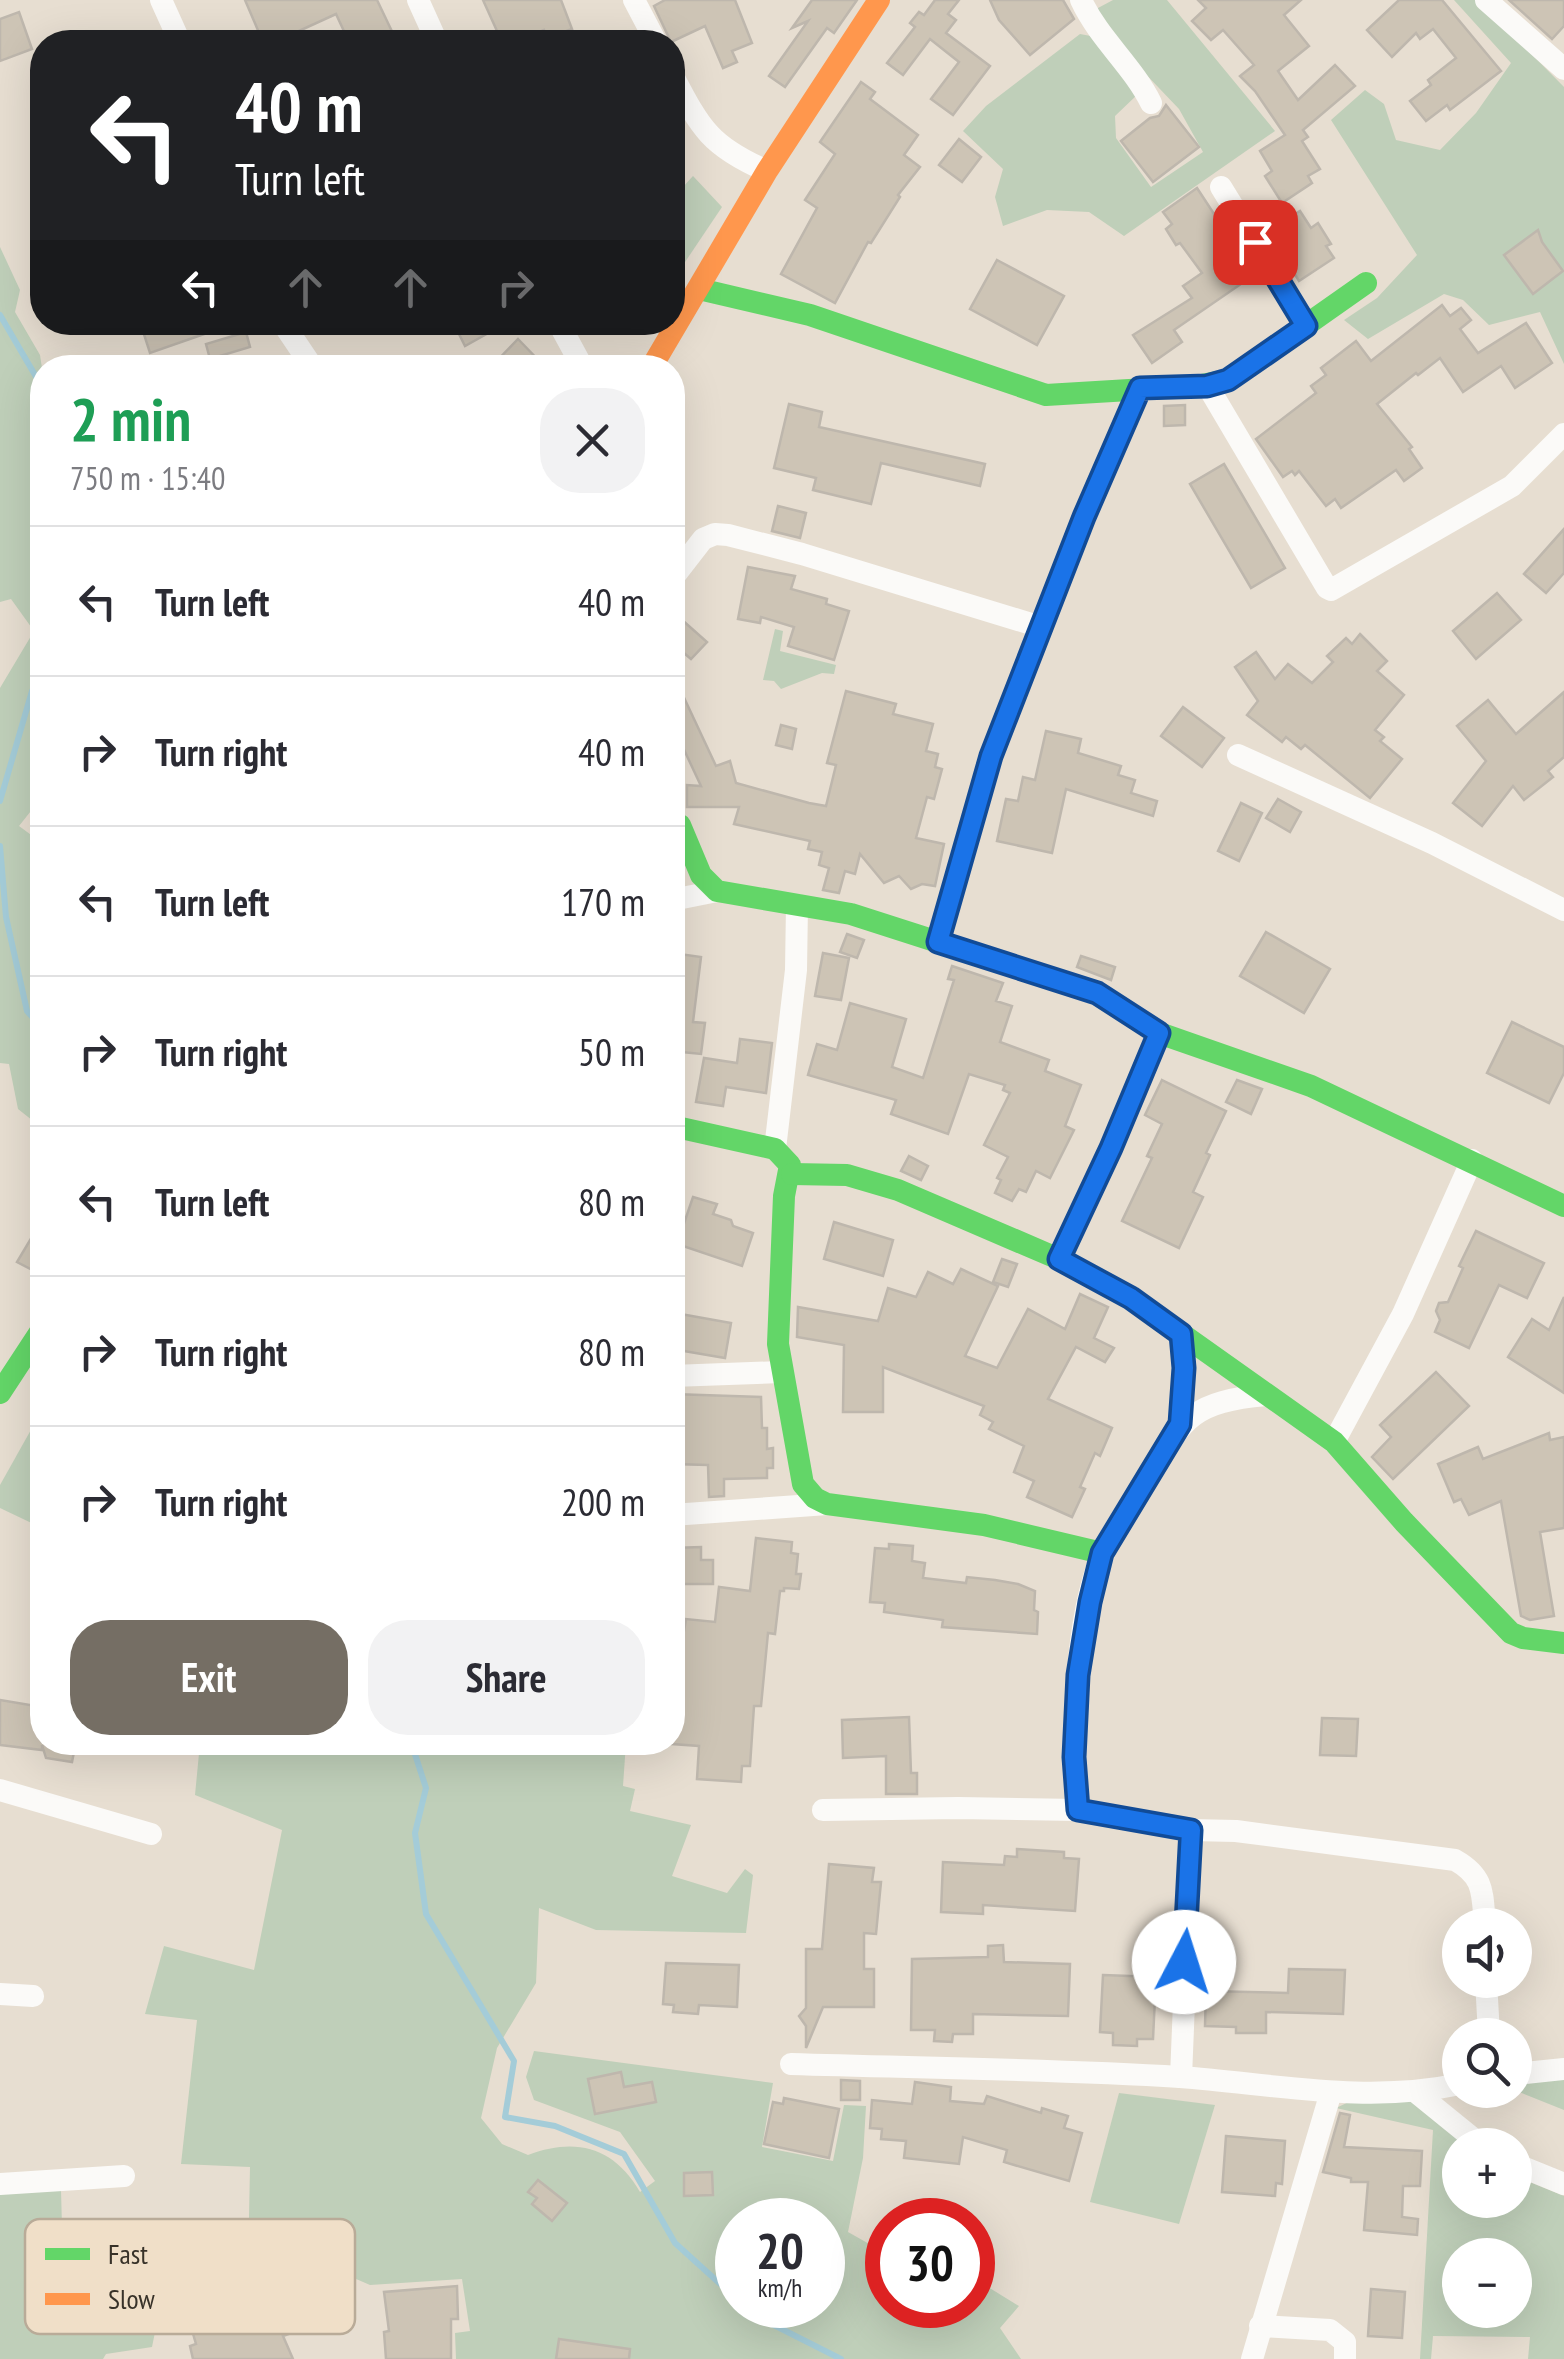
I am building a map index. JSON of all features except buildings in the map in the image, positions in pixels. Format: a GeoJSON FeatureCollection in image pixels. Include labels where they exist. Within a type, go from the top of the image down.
{"type":"FeatureCollection","features":[{"type":"Feature","properties":{"kind":"street"},"geometry":{"type":"LineString","coordinates":[[160,0],[174,30]]}},
{"type":"Feature","properties":{"kind":"street"},"geometry":{"type":"LineString","coordinates":[[418,0],[432,30]]}},
{"type":"Feature","properties":{"kind":"street"},"geometry":{"type":"LineString","coordinates":[[634,0],[650,30]]}},
{"type":"Feature","properties":{"kind":"street"},"geometry":{"type":"LineString","coordinates":[[685,313],[767,170],[879,0]]}},
{"type":"Feature","properties":{"kind":"street"},"geometry":{"type":"LineString","coordinates":[[1081,0],[1096,28],[1144,89],[1150,104]]}},
{"type":"Feature","properties":{"kind":"street"},"geometry":{"type":"LineString","coordinates":[[1486,0],[1564,69]]}},
{"type":"Feature","properties":{"kind":"street"},"geometry":{"type":"LineString","coordinates":[[685,96],[705,131],[736,158],[767,170]]}},
{"type":"Feature","properties":{"kind":"street"},"geometry":{"type":"LineString","coordinates":[[1221,186],[1306,326]]}},
{"type":"Feature","properties":{"kind":"street"},"geometry":{"type":"LineString","coordinates":[[700,289],[810,315],[1046,395],[1076,398],[1140,388],[1207,386],[1228,380],[1366,283]]}},
{"type":"Feature","properties":{"kind":"street"},"geometry":{"type":"LineString","coordinates":[[1207,386],[1331,590],[1512,486],[1564,434]]}},
{"type":"Feature","properties":{"kind":"street"},"geometry":{"type":"LineString","coordinates":[[938,942],[991,756],[1140,388]]}},
{"type":"Feature","properties":{"kind":"street"},"geometry":{"type":"LineString","coordinates":[[685,563],[703,539],[728,535],[1042,628]]}},
{"type":"Feature","properties":{"kind":"street"},"geometry":{"type":"LineString","coordinates":[[1238,755],[1432,843],[1564,910]]}},
{"type":"Feature","properties":{"kind":"street"},"geometry":{"type":"LineString","coordinates":[[685,837],[701,875],[717,891]]}},
{"type":"Feature","properties":{"kind":"street"},"geometry":{"type":"LineString","coordinates":[[685,897],[717,891],[851,914],[1097,993],[1159,1033],[1311,1086],[1564,1206]]}},
{"type":"Feature","properties":{"kind":"street"},"geometry":{"type":"LineString","coordinates":[[775,1149],[796,970],[797,905]]}},
{"type":"Feature","properties":{"kind":"street"},"geometry":{"type":"LineString","coordinates":[[1059,1259],[1159,1033]]}},
{"type":"Feature","properties":{"kind":"street"},"geometry":{"type":"LineString","coordinates":[[685,1129],[775,1149],[788,1159],[792,1174],[784,1196],[779,1312],[781,1372],[804,1484],[815,1498],[828,1504]]}},
{"type":"Feature","properties":{"kind":"street"},"geometry":{"type":"LineString","coordinates":[[1334,1442],[1403,1314],[1472,1160]]}},
{"type":"Feature","properties":{"kind":"street"},"geometry":{"type":"LineString","coordinates":[[792,1174],[817,1172],[870,1180],[1059,1259],[1131,1298],[1334,1442],[1500,1623],[1523,1638],[1564,1643]]}},
{"type":"Feature","properties":{"kind":"street"},"geometry":{"type":"LineString","coordinates":[[1078,1810],[1074,1757],[1078,1675],[1090,1602],[1102,1553],[1180,1424],[1184,1368],[1181,1334]]}},
{"type":"Feature","properties":{"kind":"street"},"geometry":{"type":"LineString","coordinates":[[0,1393],[30,1347]]}},
{"type":"Feature","properties":{"kind":"street"},"geometry":{"type":"LineString","coordinates":[[685,1376],[781,1372]]}},
{"type":"Feature","properties":{"kind":"street"},"geometry":{"type":"LineString","coordinates":[[1180,1424],[1216,1404],[1266,1395]]}},
{"type":"Feature","properties":{"kind":"street"},"geometry":{"type":"LineString","coordinates":[[685,1515],[828,1504],[984,1525],[1102,1553]]}},
{"type":"Feature","properties":{"kind":"street"},"geometry":{"type":"LineString","coordinates":[[0,1790],[151,1834]]}},
{"type":"Feature","properties":{"kind":"street"},"geometry":{"type":"LineString","coordinates":[[823,1810],[1078,1810],[1191,1830],[1236,1831],[1455,1860],[1474,1871],[1482,1889],[1484,1908]]}},
{"type":"Feature","properties":{"kind":"street"},"geometry":{"type":"LineString","coordinates":[[1180,2077],[1191,1830]]}},
{"type":"Feature","properties":{"kind":"street"},"geometry":{"type":"LineString","coordinates":[[0,1994],[33,1996]]}},
{"type":"Feature","properties":{"kind":"street"},"geometry":{"type":"LineString","coordinates":[[791,2064],[1180,2077],[1331,2092],[1416,2093],[1442,2088]]}},
{"type":"Feature","properties":{"kind":"street"},"geometry":{"type":"LineString","coordinates":[[1532,2072],[1564,2069]]}},
{"type":"Feature","properties":{"kind":"street"},"geometry":{"type":"LineString","coordinates":[[1252,2359],[1331,2092]]}},
{"type":"Feature","properties":{"kind":"street"},"geometry":{"type":"LineString","coordinates":[[1416,2093],[1460,2128]]}},
{"type":"Feature","properties":{"kind":"street"},"geometry":{"type":"LineString","coordinates":[[1532,2171],[1564,2184]]}},
{"type":"Feature","properties":{"kind":"street"},"geometry":{"type":"LineString","coordinates":[[0,2184],[124,2176]]}},
{"type":"Feature","properties":{"kind":"street"},"geometry":{"type":"LineString","coordinates":[[1260,2326],[1330,2330],[1345,2342],[1345,2359]]}},
{"type":"Feature","properties":{"kind":"green space"},"geometry":{"type":"Polygon","coordinates":[[[1113,0],[1167,0],[1275,131],[1124,236],[1089,212],[1047,210],[1003,226],[995,197],[1003,169],[963,131],[986,106],[1080,34],[1101,38],[1138,94],[1115,116],[1116,138],[1151,187],[1203,152],[1179,109],[1097,23],[1098,8],[1113,0]]]}},
{"type":"Feature","properties":{"kind":"green space"},"geometry":{"type":"Polygon","coordinates":[[[1454,0],[1478,0],[1564,87],[1564,364],[1540,312],[1489,325],[1463,300],[1444,294],[1368,339],[1344,320],[1377,298],[1417,255],[1331,120],[1365,90],[1384,104],[1396,140],[1440,150],[1476,113],[1511,63],[1454,0]]]}},
{"type":"Feature","properties":{"kind":"green space"},"geometry":{"type":"Polygon","coordinates":[[[693,176],[722,207],[685,262],[685,185],[693,176]]]}},
{"type":"Feature","properties":{"kind":"green space"},"geometry":{"type":"Polygon","coordinates":[[[0,247],[20,290],[15,312],[40,355],[30,355],[30,625],[11,599],[0,602],[0,247]]]}},
{"type":"Feature","properties":{"kind":"green space"},"geometry":{"type":"Polygon","coordinates":[[[775,629],[783,631],[780,651],[836,665],[834,674],[822,673],[781,689],[774,681],[763,680],[775,629]]]}},
{"type":"Feature","properties":{"kind":"green space"},"geometry":{"type":"Polygon","coordinates":[[[30,638],[30,812],[19,826],[30,834],[30,1118],[18,1109],[9,1064],[0,1063],[0,688],[30,638]]]}},
{"type":"Feature","properties":{"kind":"green space"},"geometry":{"type":"Polygon","coordinates":[[[30,1432],[30,1522],[0,1508],[0,1485],[30,1432]]]}},
{"type":"Feature","properties":{"kind":"green space"},"geometry":{"type":"Polygon","coordinates":[[[199,1755],[625,1755],[623,1786],[635,1789],[630,1811],[691,1825],[672,1876],[727,1893],[745,1869],[753,1875],[746,1933],[596,1930],[539,1908],[536,1983],[497,2048],[481,2118],[502,2144],[528,2155],[578,2147],[606,2156],[630,2177],[640,2192],[655,2181],[620,2132],[534,2100],[526,2077],[534,2051],[773,2083],[762,2147],[833,2161],[844,2105],[866,2106],[863,2158],[848,2232],[865,2242],[865,2328],[995,2328],[995,2291],[1019,2306],[1000,2328],[1021,2359],[456,2359],[455,2333],[470,2331],[462,2279],[370,2285],[355,2278],[355,2219],[249,2219],[250,2167],[181,2164],[197,2020],[145,2014],[164,1946],[254,1970],[282,1830],[195,1795],[199,1755]]]}},
{"type":"Feature","properties":{"kind":"green space"},"geometry":{"type":"Polygon","coordinates":[[[1564,2079],[1564,2110],[1532,2097],[1532,2082],[1564,2079]]]}},
{"type":"Feature","properties":{"kind":"green space"},"geometry":{"type":"Polygon","coordinates":[[[1119,2093],[1215,2105],[1179,2224],[1090,2202],[1119,2093]]]}},
{"type":"Feature","properties":{"kind":"green space"},"geometry":{"type":"Polygon","coordinates":[[[1417,2099],[1454,2128],[1442,2128],[1442,2218],[1532,2218],[1532,2183],[1564,2196],[1564,2359],[1528,2359],[1530,2337],[1433,2336],[1431,2359],[1420,2359],[1433,2130],[1336,2108],[1353,2100],[1417,2099]]]}},
{"type":"Feature","properties":{"kind":"green space"},"geometry":{"type":"Polygon","coordinates":[[[61,2190],[62,2219],[25,2219],[25,2334],[155,2334],[152,2347],[106,2354],[103,2359],[0,2359],[0,2193],[61,2190]]]}},
{"type":"Feature","properties":{"kind":"waterway"},"geometry":{"type":"LineString","coordinates":[[0,315],[30,366]]}},
{"type":"Feature","properties":{"kind":"waterway"},"geometry":{"type":"LineString","coordinates":[[0,801],[30,698]]}},
{"type":"Feature","properties":{"kind":"waterway"},"geometry":{"type":"LineString","coordinates":[[0,846],[6,917],[30,1014]]}},
{"type":"Feature","properties":{"kind":"waterway"},"geometry":{"type":"LineString","coordinates":[[415,1755],[426,1788],[415,1833],[426,1914],[514,2061],[505,2117],[555,2126],[624,2154],[675,2243],[715,2279]]}},
{"type":"Feature","properties":{"kind":"waterway"},"geometry":{"type":"LineString","coordinates":[[780,2328],[841,2359]]}},
{"type":"Feature","properties":{"kind":"traffic: fast"},"geometry":{"type":"LineString","coordinates":[[699,289],[810,315],[1046,395],[1196,386],[1228,380],[1366,283]]}},
{"type":"Feature","properties":{"kind":"traffic: fast"},"geometry":{"type":"LineString","coordinates":[[685,837],[701,875],[717,891],[851,914],[1097,993],[1159,1033],[1311,1086],[1564,1206]]}},
{"type":"Feature","properties":{"kind":"traffic: fast"},"geometry":{"type":"LineString","coordinates":[[685,1129],[775,1149],[790,1165],[784,1196],[778,1344],[803,1484],[815,1498],[827,1504],[984,1525],[1102,1553]]}},
{"type":"Feature","properties":{"kind":"traffic: fast"},"geometry":{"type":"LineString","coordinates":[[792,1174],[847,1175],[898,1190],[1059,1259],[1131,1298],[1334,1442],[1404,1522],[1511,1633],[1564,1643]]}},
{"type":"Feature","properties":{"kind":"traffic: fast"},"geometry":{"type":"LineString","coordinates":[[0,1393],[30,1347]]}},
{"type":"Feature","properties":{"kind":"traffic: slow"},"geometry":{"type":"LineString","coordinates":[[685,310],[767,171],[879,0]]}},
{"type":"Feature","properties":{"kind":"traffic: slow"},"geometry":{"type":"LineString","coordinates":[[659,355],[670,335]]}},
{"type":"Feature","properties":{"kind":"route"},"geometry":{"type":"LineString","coordinates":[[1184,1962],[1191,1830],[1078,1810],[1074,1757],[1078,1675],[1102,1553],[1180,1424],[1184,1368],[1181,1334],[1131,1298],[1059,1259],[1159,1033],[1097,993],[938,942],[991,756],[1084,517],[1140,388],[1220,384],[1306,326],[1255,242]]}}]}
